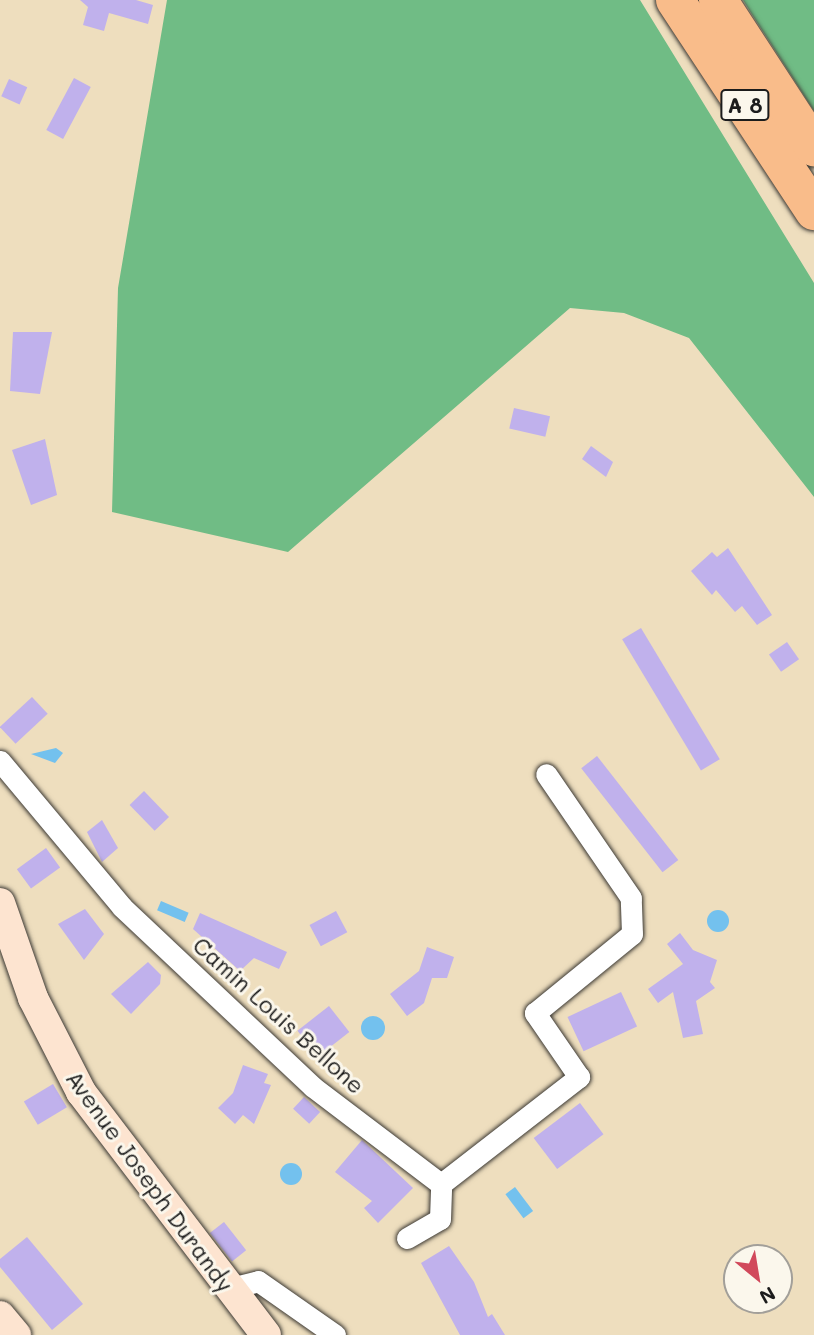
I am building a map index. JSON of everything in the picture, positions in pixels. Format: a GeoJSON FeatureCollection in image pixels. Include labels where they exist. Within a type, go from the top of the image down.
{"type":"FeatureCollection","features":[{"type":"Feature","properties":{"kind":"highway","name":"A 8"},"geometry":{"type":"LineString","coordinates":[[675,0],[814,211]]}},
{"type":"Feature","properties":{"kind":"highway","name":"A 8"},"geometry":{"type":"LineString","coordinates":[[718,0],[814,147]]}},
{"type":"Feature","properties":{"kind":"street","name":"Camin Louis Bellone"},"geometry":{"type":"LineString","coordinates":[[0,761],[122,907],[313,1087],[441,1184]]}},
{"type":"Feature","properties":{"kind":"street"},"geometry":{"type":"LineString","coordinates":[[407,1238],[440,1219],[441,1184],[579,1077],[535,1013],[632,934],[632,898],[546,774]]}},
{"type":"Feature","properties":{"kind":"street","name":"Avenue Joseph Durandy"},"geometry":{"type":"LineString","coordinates":[[0,902],[33,998],[80,1092],[227,1289],[266,1335]]}},
{"type":"Feature","properties":{"kind":"street"},"geometry":{"type":"LineString","coordinates":[[227,1289],[258,1280],[335,1335]]}},
{"type":"Feature","properties":{"kind":"street"},"geometry":{"type":"LineString","coordinates":[[0,1316],[16,1335]]}},
{"type":"Feature","properties":{"kind":"green space"},"geometry":{"type":"Polygon","coordinates":[[[167,0],[640,0],[814,283],[814,497],[689,338],[624,313],[570,308],[288,552],[112,512],[118,288],[167,0]]]}},
{"type":"Feature","properties":{"kind":"green space"},"geometry":{"type":"Polygon","coordinates":[[[743,0],[814,0],[814,111],[751,13],[743,0]]]}},
{"type":"Feature","properties":{"kind":"water"},"geometry":{"type":"Polygon","coordinates":[[[56,748],[63,753],[55,763],[31,754],[56,748]]]}},
{"type":"Feature","properties":{"kind":"water"},"geometry":{"type":"Polygon","coordinates":[[[161,901],[189,913],[185,922],[157,910],[161,901]]]}},
{"type":"Feature","properties":{"kind":"water"},"geometry":{"type":"Polygon","coordinates":[[[718,910],[726,913],[729,921],[726,929],[718,932],[710,929],[707,921],[710,913],[718,910]]]}},
{"type":"Feature","properties":{"kind":"water"},"geometry":{"type":"Polygon","coordinates":[[[373,1016],[384,1023],[385,1028],[378,1039],[373,1040],[362,1033],[361,1028],[368,1017],[373,1016]]]}},
{"type":"Feature","properties":{"kind":"water"},"geometry":{"type":"Polygon","coordinates":[[[291,1163],[299,1166],[302,1174],[299,1182],[291,1185],[283,1182],[280,1174],[283,1166],[291,1163]]]}},
{"type":"Feature","properties":{"kind":"water"},"geometry":{"type":"Polygon","coordinates":[[[515,1187],[533,1211],[523,1218],[505,1194],[515,1187]]]}},
{"type":"Feature","properties":{"kind":"building"},"geometry":{"type":"Polygon","coordinates":[[[80,0],[136,0],[153,5],[148,24],[109,13],[104,31],[83,25],[88,7],[80,0]]]}},
{"type":"Feature","properties":{"kind":"building"},"geometry":{"type":"Polygon","coordinates":[[[74,78],[91,87],[63,139],[46,130],[74,78]]]}},
{"type":"Feature","properties":{"kind":"building"},"geometry":{"type":"Polygon","coordinates":[[[9,79],[27,87],[20,104],[1,96],[9,79]]]}},
{"type":"Feature","properties":{"kind":"building"},"geometry":{"type":"Polygon","coordinates":[[[13,332],[52,332],[40,394],[10,391],[13,332]]]}},
{"type":"Feature","properties":{"kind":"building"},"geometry":{"type":"Polygon","coordinates":[[[514,408],[550,416],[545,437],[509,428],[514,408]]]}},
{"type":"Feature","properties":{"kind":"building"},"geometry":{"type":"Polygon","coordinates":[[[45,439],[57,495],[31,505],[12,450],[45,439]]]}},
{"type":"Feature","properties":{"kind":"building"},"geometry":{"type":"Polygon","coordinates":[[[591,446],[613,462],[606,477],[582,459],[591,446]]]}},
{"type":"Feature","properties":{"kind":"building"},"geometry":{"type":"Polygon","coordinates":[[[728,548],[772,615],[757,625],[742,606],[735,612],[716,590],[712,595],[691,571],[712,552],[717,557],[728,548]]]}},
{"type":"Feature","properties":{"kind":"building"},"geometry":{"type":"Polygon","coordinates":[[[641,628],[720,759],[701,770],[622,639],[641,628]]]}},
{"type":"Feature","properties":{"kind":"building"},"geometry":{"type":"Polygon","coordinates":[[[787,642],[799,659],[781,672],[769,655],[787,642]]]}},
{"type":"Feature","properties":{"kind":"building"},"geometry":{"type":"Polygon","coordinates":[[[32,697],[48,714],[16,744],[0,727],[32,697]]]}},
{"type":"Feature","properties":{"kind":"building"},"geometry":{"type":"Polygon","coordinates":[[[597,756],[678,860],[663,872],[581,768],[597,756]]]}},
{"type":"Feature","properties":{"kind":"building"},"geometry":{"type":"Polygon","coordinates":[[[144,791],[169,817],[155,831],[130,805],[144,791]]]}},
{"type":"Feature","properties":{"kind":"building"},"geometry":{"type":"Polygon","coordinates":[[[102,820],[118,848],[102,862],[87,832],[102,820]]]}},
{"type":"Feature","properties":{"kind":"building"},"geometry":{"type":"Polygon","coordinates":[[[46,848],[60,867],[31,889],[17,869],[46,848]]]}},
{"type":"Feature","properties":{"kind":"building"},"geometry":{"type":"Polygon","coordinates":[[[85,909],[104,934],[84,960],[58,924],[85,909]]]}},
{"type":"Feature","properties":{"kind":"building"},"geometry":{"type":"Polygon","coordinates":[[[336,911],[347,932],[321,946],[310,925],[336,911]]]}},
{"type":"Feature","properties":{"kind":"building"},"geometry":{"type":"Polygon","coordinates":[[[200,913],[287,952],[279,969],[254,958],[240,971],[193,929],[200,913]]]}},
{"type":"Feature","properties":{"kind":"building"},"geometry":{"type":"Polygon","coordinates":[[[680,933],[693,950],[717,960],[710,982],[715,988],[696,1001],[703,1034],[683,1038],[673,992],[658,1003],[648,989],[683,964],[667,944],[680,933]]]}},
{"type":"Feature","properties":{"kind":"building"},"geometry":{"type":"Polygon","coordinates":[[[427,947],[454,957],[447,978],[432,978],[424,1003],[407,1016],[390,994],[419,971],[427,947]]]}},
{"type":"Feature","properties":{"kind":"building"},"geometry":{"type":"Polygon","coordinates":[[[148,962],[161,975],[160,984],[131,1014],[111,994],[148,962]]]}},
{"type":"Feature","properties":{"kind":"building"},"geometry":{"type":"Polygon","coordinates":[[[621,992],[637,1026],[584,1051],[568,1017],[621,992]]]}},
{"type":"Feature","properties":{"kind":"building"},"geometry":{"type":"Polygon","coordinates":[[[329,1006],[349,1032],[318,1057],[297,1031],[329,1006]]]}},
{"type":"Feature","properties":{"kind":"building"},"geometry":{"type":"Polygon","coordinates":[[[243,1065],[268,1074],[264,1083],[271,1085],[254,1124],[243,1115],[235,1124],[218,1108],[233,1093],[243,1065]]]}},
{"type":"Feature","properties":{"kind":"building"},"geometry":{"type":"Polygon","coordinates":[[[53,1084],[67,1107],[38,1125],[24,1102],[53,1084]]]}},
{"type":"Feature","properties":{"kind":"building"},"geometry":{"type":"Polygon","coordinates":[[[304,1097],[320,1112],[309,1124],[293,1109],[304,1097]]]}},
{"type":"Feature","properties":{"kind":"building"},"geometry":{"type":"Polygon","coordinates":[[[580,1103],[603,1134],[557,1169],[534,1138],[580,1103]]]}},
{"type":"Feature","properties":{"kind":"building"},"geometry":{"type":"Polygon","coordinates":[[[362,1140],[413,1188],[378,1223],[364,1208],[372,1201],[335,1172],[362,1140]]]}},
{"type":"Feature","properties":{"kind":"building"},"geometry":{"type":"Polygon","coordinates":[[[224,1222],[246,1250],[232,1261],[210,1233],[224,1222]]]}},
{"type":"Feature","properties":{"kind":"building"},"geometry":{"type":"Polygon","coordinates":[[[27,1237],[83,1304],[52,1330],[0,1267],[0,1259],[27,1237]]]}},
{"type":"Feature","properties":{"kind":"building"},"geometry":{"type":"Polygon","coordinates":[[[449,1246],[474,1282],[488,1317],[492,1314],[505,1335],[460,1335],[421,1263],[449,1246]]]}}]}
